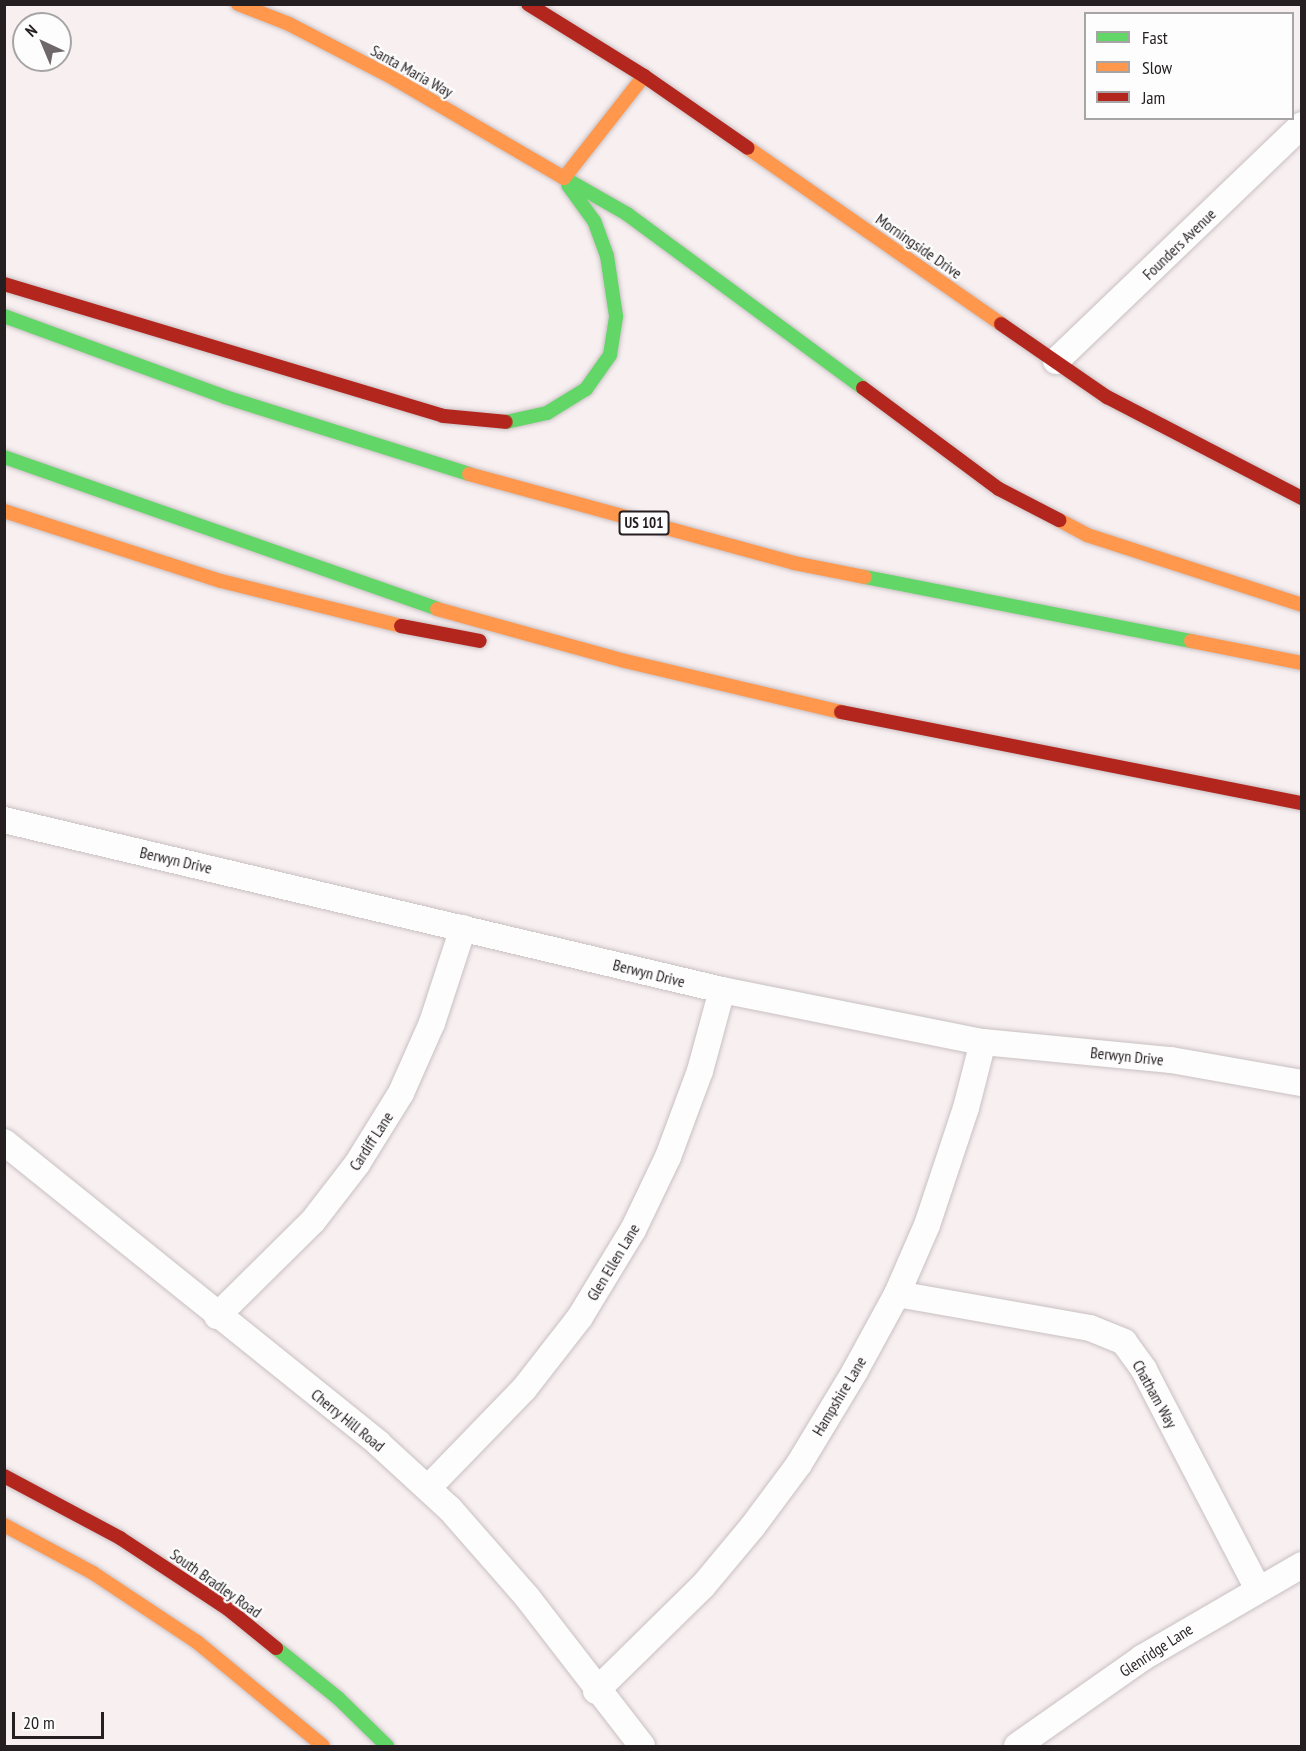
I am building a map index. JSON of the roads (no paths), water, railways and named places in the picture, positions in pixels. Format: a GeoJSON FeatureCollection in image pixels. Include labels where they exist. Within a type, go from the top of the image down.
{"type":"FeatureCollection","features":[{"type":"Feature","properties":{"kind":"main road","name":"Santa Maria Way"},"geometry":{"type":"LineString","coordinates":[[238,4],[289,24],[393,78],[627,214],[999,489],[1087,535],[1302,605]]}},
{"type":"Feature","properties":{"kind":"main road","name":"Morningside Drive"},"geometry":{"type":"LineString","coordinates":[[528,4],[544,10],[644,76],[1107,397],[1302,498]]}},
{"type":"Feature","properties":{"kind":"main road"},"geometry":{"type":"LineString","coordinates":[[4,284],[273,368],[443,416],[507,422],[547,414],[586,389],[610,355],[616,316],[607,256],[594,221],[564,178],[644,76]]}},
{"type":"Feature","properties":{"kind":"main road","name":"US 101"},"geometry":{"type":"LineString","coordinates":[[4,316],[225,397],[507,486],[794,563],[1302,663]]}},
{"type":"Feature","properties":{"kind":"main road"},"geometry":{"type":"LineString","coordinates":[[4,457],[237,543],[421,605],[625,661],[911,729],[1302,803]]}},
{"type":"Feature","properties":{"kind":"main road"},"geometry":{"type":"LineString","coordinates":[[4,511],[221,581],[373,621],[506,645],[625,661]]}},
{"type":"Feature","properties":{"kind":"main road","name":"South Bradley Road"},"geometry":{"type":"LineString","coordinates":[[4,1476],[120,1539],[228,1609],[338,1698],[387,1746]]}},
{"type":"Feature","properties":{"kind":"main road"},"geometry":{"type":"LineString","coordinates":[[4,1525],[93,1573],[197,1642],[323,1746]]}},
{"type":"Feature","properties":{"kind":"street","name":"Founders Avenue"},"geometry":{"type":"LineString","coordinates":[[1056,362],[1302,125]]}},
{"type":"Feature","properties":{"kind":"street","name":"Berwyn Drive"},"geometry":{"type":"LineString","coordinates":[[4,820],[722,990],[983,1042],[1171,1060],[1302,1083]]}},
{"type":"Feature","properties":{"kind":"street","name":"Cardiff Lane"},"geometry":{"type":"LineString","coordinates":[[217,1316],[314,1221],[357,1164],[406,1083],[432,1023],[463,928]]}},
{"type":"Feature","properties":{"kind":"street","name":"Glen Ellen Lane"},"geometry":{"type":"LineString","coordinates":[[428,1488],[538,1371],[580,1317],[633,1230],[672,1146],[700,1071],[722,990]]}},
{"type":"Feature","properties":{"kind":"street","name":"Hampshire Lane"},"geometry":{"type":"LineString","coordinates":[[596,1691],[703,1586],[753,1526],[799,1464],[897,1294],[947,1172],[983,1042]]}},
{"type":"Feature","properties":{"kind":"street","name":"Cherry Hill Road"},"geometry":{"type":"LineString","coordinates":[[4,1142],[428,1488],[489,1551],[596,1691],[642,1746]]}},
{"type":"Feature","properties":{"kind":"street","name":"Chatham Way"},"geometry":{"type":"LineString","coordinates":[[897,1294],[1090,1328],[1124,1342],[1144,1370],[1258,1589]]}},
{"type":"Feature","properties":{"kind":"street","name":"Glenridge Lane"},"geometry":{"type":"LineString","coordinates":[[1017,1746],[1142,1658],[1302,1565]]}}]}
